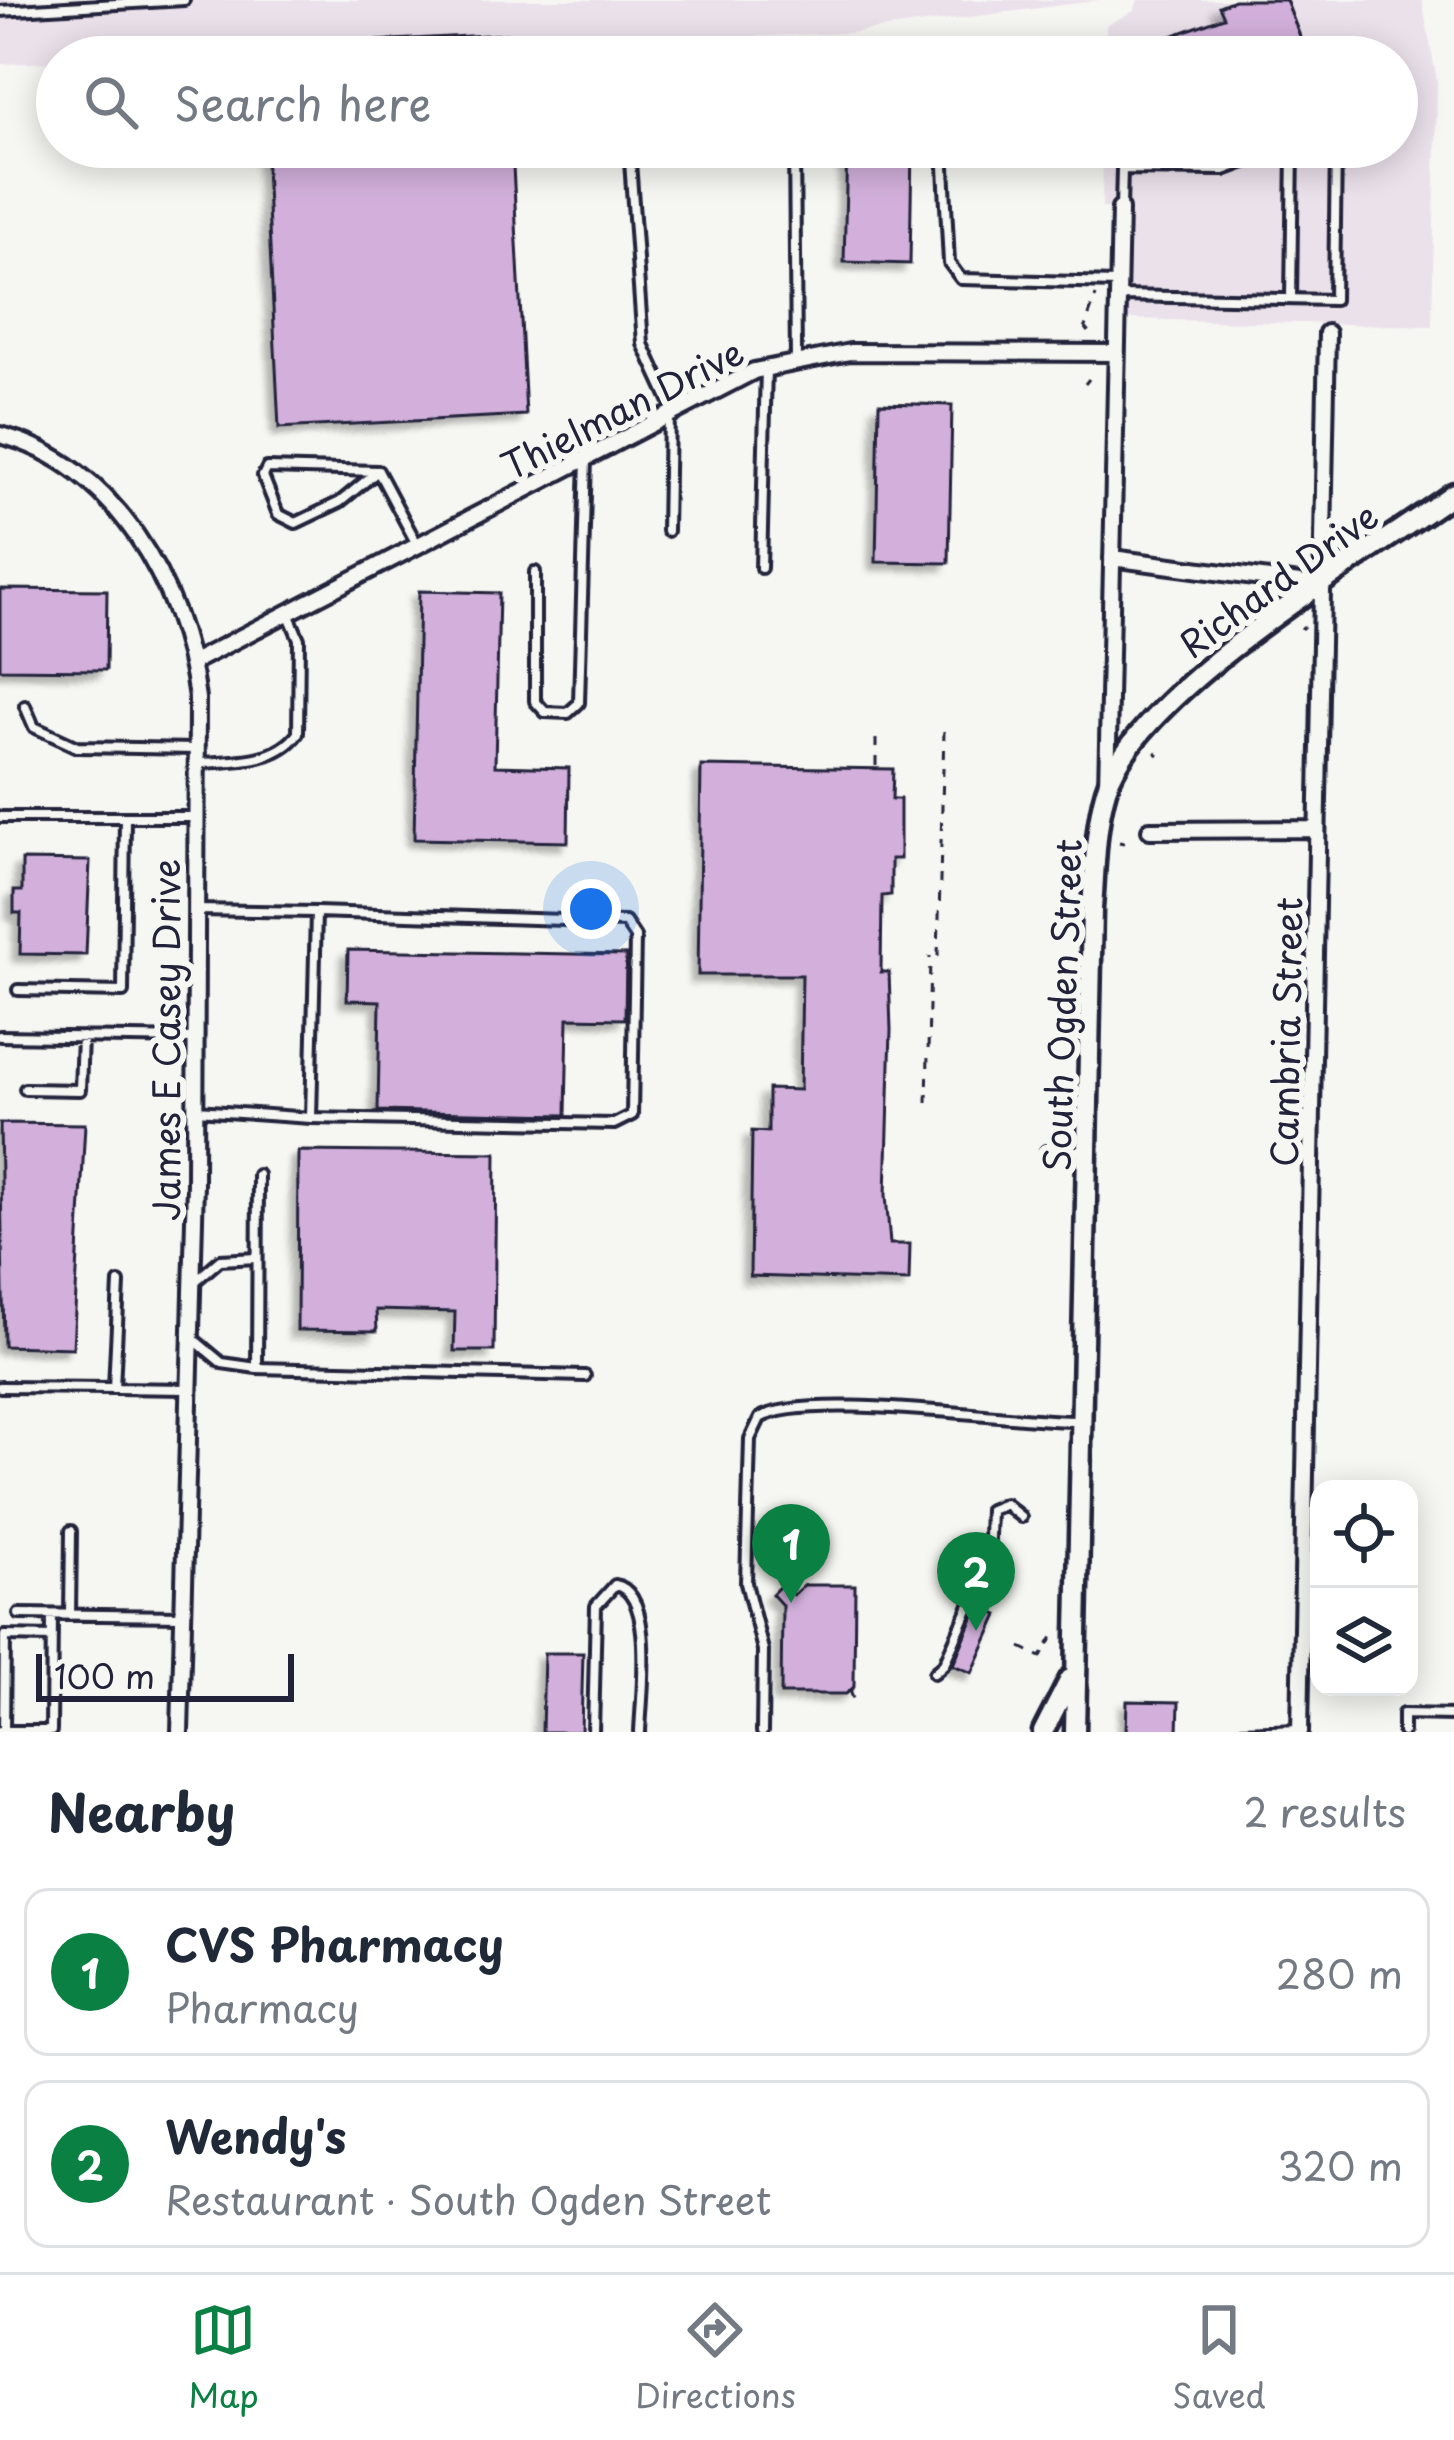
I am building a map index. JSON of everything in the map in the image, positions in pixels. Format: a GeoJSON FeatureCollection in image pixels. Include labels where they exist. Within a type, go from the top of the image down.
{"type":"FeatureCollection","features":[{"type":"Feature","properties":{"kind":"street","name":"South Ogden Street"},"geometry":{"type":"LineString","coordinates":[[1075,1732],[1092,909],[1107,787],[1120,209]]}},
{"type":"Feature","properties":{"kind":"street","name":"Cambria Street"},"geometry":{"type":"LineString","coordinates":[[1300,1731],[1327,333]]}},
{"type":"Feature","properties":{"kind":"street","name":"Thielman Drive"},"geometry":{"type":"LineString","coordinates":[[193,662],[671,410],[766,368],[850,352],[1116,353]]}},
{"type":"Feature","properties":{"kind":"street","name":"James E Casey Drive"},"geometry":{"type":"LineString","coordinates":[[0,435],[70,465],[119,508],[137,535],[193,662],[195,1109],[180,1732]]}},
{"type":"Feature","properties":{"kind":"street","name":"Richard Drive"},"geometry":{"type":"LineString","coordinates":[[1107,787],[1168,703],[1217,658],[1454,493]]}},
{"type":"Feature","properties":{"kind":"street"},"geometry":{"type":"LineString","coordinates":[[1112,558],[1322,586]]}},
{"type":"Feature","properties":{"kind":"street"},"geometry":{"type":"LineString","coordinates":[[1150,830],[1316,829]]}},
{"type":"Feature","properties":{"kind":"street"},"geometry":{"type":"LineString","coordinates":[[1043,1732],[1075,1669]]}},
{"type":"Feature","properties":{"kind":"lane"},"geometry":{"type":"LineString","coordinates":[[0,10],[184,0]]}},
{"type":"Feature","properties":{"kind":"lane"},"geometry":{"type":"LineString","coordinates":[[630,168],[639,323],[671,410],[667,531]]}},
{"type":"Feature","properties":{"kind":"lane"},"geometry":{"type":"LineString","coordinates":[[794,168],[796,360]]}},
{"type":"Feature","properties":{"kind":"lane"},"geometry":{"type":"LineString","coordinates":[[944,168],[949,263],[961,279],[1334,300],[1336,168]]}},
{"type":"Feature","properties":{"kind":"lane"},"geometry":{"type":"LineString","coordinates":[[1120,209],[1122,169],[1230,168]]}},
{"type":"Feature","properties":{"kind":"lane"},"geometry":{"type":"LineString","coordinates":[[1290,168],[1291,299]]}},
{"type":"Feature","properties":{"kind":"lane"},"geometry":{"type":"LineString","coordinates":[[761,568],[766,368]]}},
{"type":"Feature","properties":{"kind":"lane"},"geometry":{"type":"LineString","coordinates":[[536,572],[535,701],[545,712],[568,713],[579,703],[586,456]]}},
{"type":"Feature","properties":{"kind":"lane"},"geometry":{"type":"LineString","coordinates":[[284,465],[378,471],[340,502],[296,523],[278,514],[263,476],[267,468],[284,465]]}},
{"type":"Feature","properties":{"kind":"lane"},"geometry":{"type":"LineString","coordinates":[[378,471],[418,547]]}},
{"type":"Feature","properties":{"kind":"lane"},"geometry":{"type":"LineString","coordinates":[[25,706],[34,728],[77,747],[266,756],[290,744],[298,733],[299,639],[289,613]]}},
{"type":"Feature","properties":{"kind":"lane"},"geometry":{"type":"LineString","coordinates":[[0,817],[197,818]]}},
{"type":"Feature","properties":{"kind":"lane"},"geometry":{"type":"LineString","coordinates":[[18,990],[123,992],[125,817]]}},
{"type":"Feature","properties":{"kind":"lane"},"geometry":{"type":"LineString","coordinates":[[195,1109],[311,1118],[614,1124],[632,1115],[635,937],[625,922],[196,910]]}},
{"type":"Feature","properties":{"kind":"lane"},"geometry":{"type":"LineString","coordinates":[[311,1118],[316,912]]}},
{"type":"Feature","properties":{"kind":"lane"},"geometry":{"type":"LineString","coordinates":[[0,1036],[195,1039]]}},
{"type":"Feature","properties":{"kind":"lane"},"geometry":{"type":"LineString","coordinates":[[25,1089],[80,1090],[82,1037]]}},
{"type":"Feature","properties":{"kind":"lane"},"geometry":{"type":"LineString","coordinates":[[1046,1151],[1088,1151]]}},
{"type":"Feature","properties":{"kind":"lane"},"geometry":{"type":"LineString","coordinates":[[257,1368],[258,1175]]}},
{"type":"Feature","properties":{"kind":"lane"},"geometry":{"type":"LineString","coordinates":[[192,1284],[220,1261],[257,1258]]}},
{"type":"Feature","properties":{"kind":"lane"},"geometry":{"type":"LineString","coordinates":[[114,1388],[118,1283]]}},
{"type":"Feature","properties":{"kind":"lane"},"geometry":{"type":"LineString","coordinates":[[191,1336],[222,1363],[257,1368],[584,1376]]}},
{"type":"Feature","properties":{"kind":"lane"},"geometry":{"type":"LineString","coordinates":[[0,1387],[190,1389]]}},
{"type":"Feature","properties":{"kind":"lane"},"geometry":{"type":"LineString","coordinates":[[761,1732],[763,1650],[746,1583],[750,1438],[760,1418],[784,1408],[933,1410],[1014,1421],[1082,1421]]}},
{"type":"Feature","properties":{"kind":"lane"},"geometry":{"type":"LineString","coordinates":[[934,1673],[988,1564],[990,1510],[1005,1504],[1021,1517]]}},
{"type":"Feature","properties":{"kind":"lane"},"geometry":{"type":"LineString","coordinates":[[70,1615],[71,1531]]}},
{"type":"Feature","properties":{"kind":"lane"},"geometry":{"type":"LineString","coordinates":[[592,1732],[596,1606],[615,1585],[632,1593],[642,1611],[640,1732]]}},
{"type":"Feature","properties":{"kind":"lane"},"geometry":{"type":"LineString","coordinates":[[19,1614],[183,1616]]}},
{"type":"Feature","properties":{"kind":"lane"},"geometry":{"type":"LineString","coordinates":[[52,1615],[52,1636],[51,1732],[2,1731],[5,1636],[52,1636]]}},
{"type":"Feature","properties":{"kind":"lane"},"geometry":{"type":"LineString","coordinates":[[1403,1732],[1403,1714],[1454,1715]]}},
{"type":"Feature","properties":{"kind":"lane"},"geometry":{"type":"LineString","coordinates":[[1240,1732],[1300,1731]]}},
{"type":"Feature","properties":{"kind":"path"},"geometry":{"type":"LineString","coordinates":[[1087,330],[1095,309]]}},
{"type":"Feature","properties":{"kind":"path"},"geometry":{"type":"LineString","coordinates":[[876,730],[876,766]]}},
{"type":"Feature","properties":{"kind":"path"},"geometry":{"type":"LineString","coordinates":[[938,956],[944,731]]}},
{"type":"Feature","properties":{"kind":"path"},"geometry":{"type":"LineString","coordinates":[[927,1103],[931,956]]}},
{"type":"Feature","properties":{"kind":"path"},"geometry":{"type":"LineString","coordinates":[[1022,1647],[1041,1657],[1053,1636]]}},
{"type":"Feature","properties":{"kind":"path"},"geometry":{"type":"LineString","coordinates":[[850,1690],[855,1705]]}},
{"type":"Feature","properties":{"kind":"shaded area"},"geometry":{"type":"Polygon","coordinates":[[[0,0],[1099,0],[849,33],[768,36],[36,36],[36,63],[0,64],[0,0]]]}},
{"type":"Feature","properties":{"kind":"shaded area"},"geometry":{"type":"Polygon","coordinates":[[[1138,0],[1422,0],[1437,82],[1432,326],[1127,319],[1129,210],[1102,208],[1103,168],[1418,168],[1418,36],[1106,36],[1106,25],[1134,11],[1138,0]]]}},
{"type":"Feature","properties":{"kind":"building"},"geometry":{"type":"Polygon","coordinates":[[[1234,0],[1286,0],[1300,36],[1172,36],[1224,17],[1219,6],[1234,0]]]}},
{"type":"Feature","properties":{"kind":"building"},"geometry":{"type":"Polygon","coordinates":[[[266,168],[513,168],[526,415],[279,428],[266,168]]]}},
{"type":"Feature","properties":{"kind":"building"},"geometry":{"type":"Polygon","coordinates":[[[846,168],[912,168],[910,264],[844,262],[846,168]]]}},
{"type":"Feature","properties":{"kind":"building"},"geometry":{"type":"Polygon","coordinates":[[[879,403],[952,405],[949,563],[876,562],[879,403]]]}},
{"type":"Feature","properties":{"kind":"building"},"geometry":{"type":"Polygon","coordinates":[[[0,589],[107,590],[106,670],[0,669],[0,589]]]}},
{"type":"Feature","properties":{"kind":"building"},"geometry":{"type":"Polygon","coordinates":[[[419,591],[499,593],[495,766],[569,768],[568,842],[414,839],[419,591]]]}},
{"type":"Feature","properties":{"kind":"building"},"geometry":{"type":"Polygon","coordinates":[[[701,766],[893,769],[892,799],[900,799],[900,859],[891,859],[891,895],[882,896],[881,972],[889,972],[891,1030],[886,1195],[890,1244],[910,1244],[909,1281],[750,1276],[752,1131],[768,1132],[768,1089],[800,1090],[802,975],[698,975],[701,766]]]}},
{"type":"Feature","properties":{"kind":"building"},"geometry":{"type":"Polygon","coordinates":[[[22,860],[90,861],[86,955],[20,954],[21,913],[14,913],[14,891],[22,891],[22,860]]]}},
{"type":"Feature","properties":{"kind":"building"},"geometry":{"type":"Polygon","coordinates":[[[348,950],[626,955],[625,1019],[568,1018],[566,1115],[378,1111],[380,1001],[347,1000],[348,950]]]}},
{"type":"Feature","properties":{"kind":"building"},"geometry":{"type":"Polygon","coordinates":[[[0,1123],[85,1124],[73,1348],[4,1346],[0,1123]]]}},
{"type":"Feature","properties":{"kind":"building"},"geometry":{"type":"Polygon","coordinates":[[[298,1151],[496,1153],[494,1351],[454,1351],[455,1312],[376,1310],[377,1331],[297,1330],[298,1151]]]}},
{"type":"Feature","properties":{"kind":"building"},"geometry":{"type":"Polygon","coordinates":[[[782,1584],[793,1595],[804,1585],[855,1585],[854,1687],[846,1694],[781,1694],[782,1605],[772,1594],[782,1584]]]}},
{"type":"Feature","properties":{"kind":"building"},"geometry":{"type":"Polygon","coordinates":[[[978,1606],[998,1615],[972,1673],[953,1665],[978,1606]]]}},
{"type":"Feature","properties":{"kind":"building"},"geometry":{"type":"Polygon","coordinates":[[[544,1653],[583,1653],[581,1732],[542,1732],[544,1653]]]}},
{"type":"Feature","properties":{"kind":"building"},"geometry":{"type":"Polygon","coordinates":[[[1127,1701],[1179,1702],[1178,1732],[1126,1732],[1127,1701]]]}},
{"type":"Feature","properties":{"kind":"place","name":"CVS Pharmacy"},"geometry":{"type":"Point","coordinates":[791,1603]}},
{"type":"Feature","properties":{"kind":"place","name":"Wendy's"},"geometry":{"type":"Point","coordinates":[976,1631]}}]}
